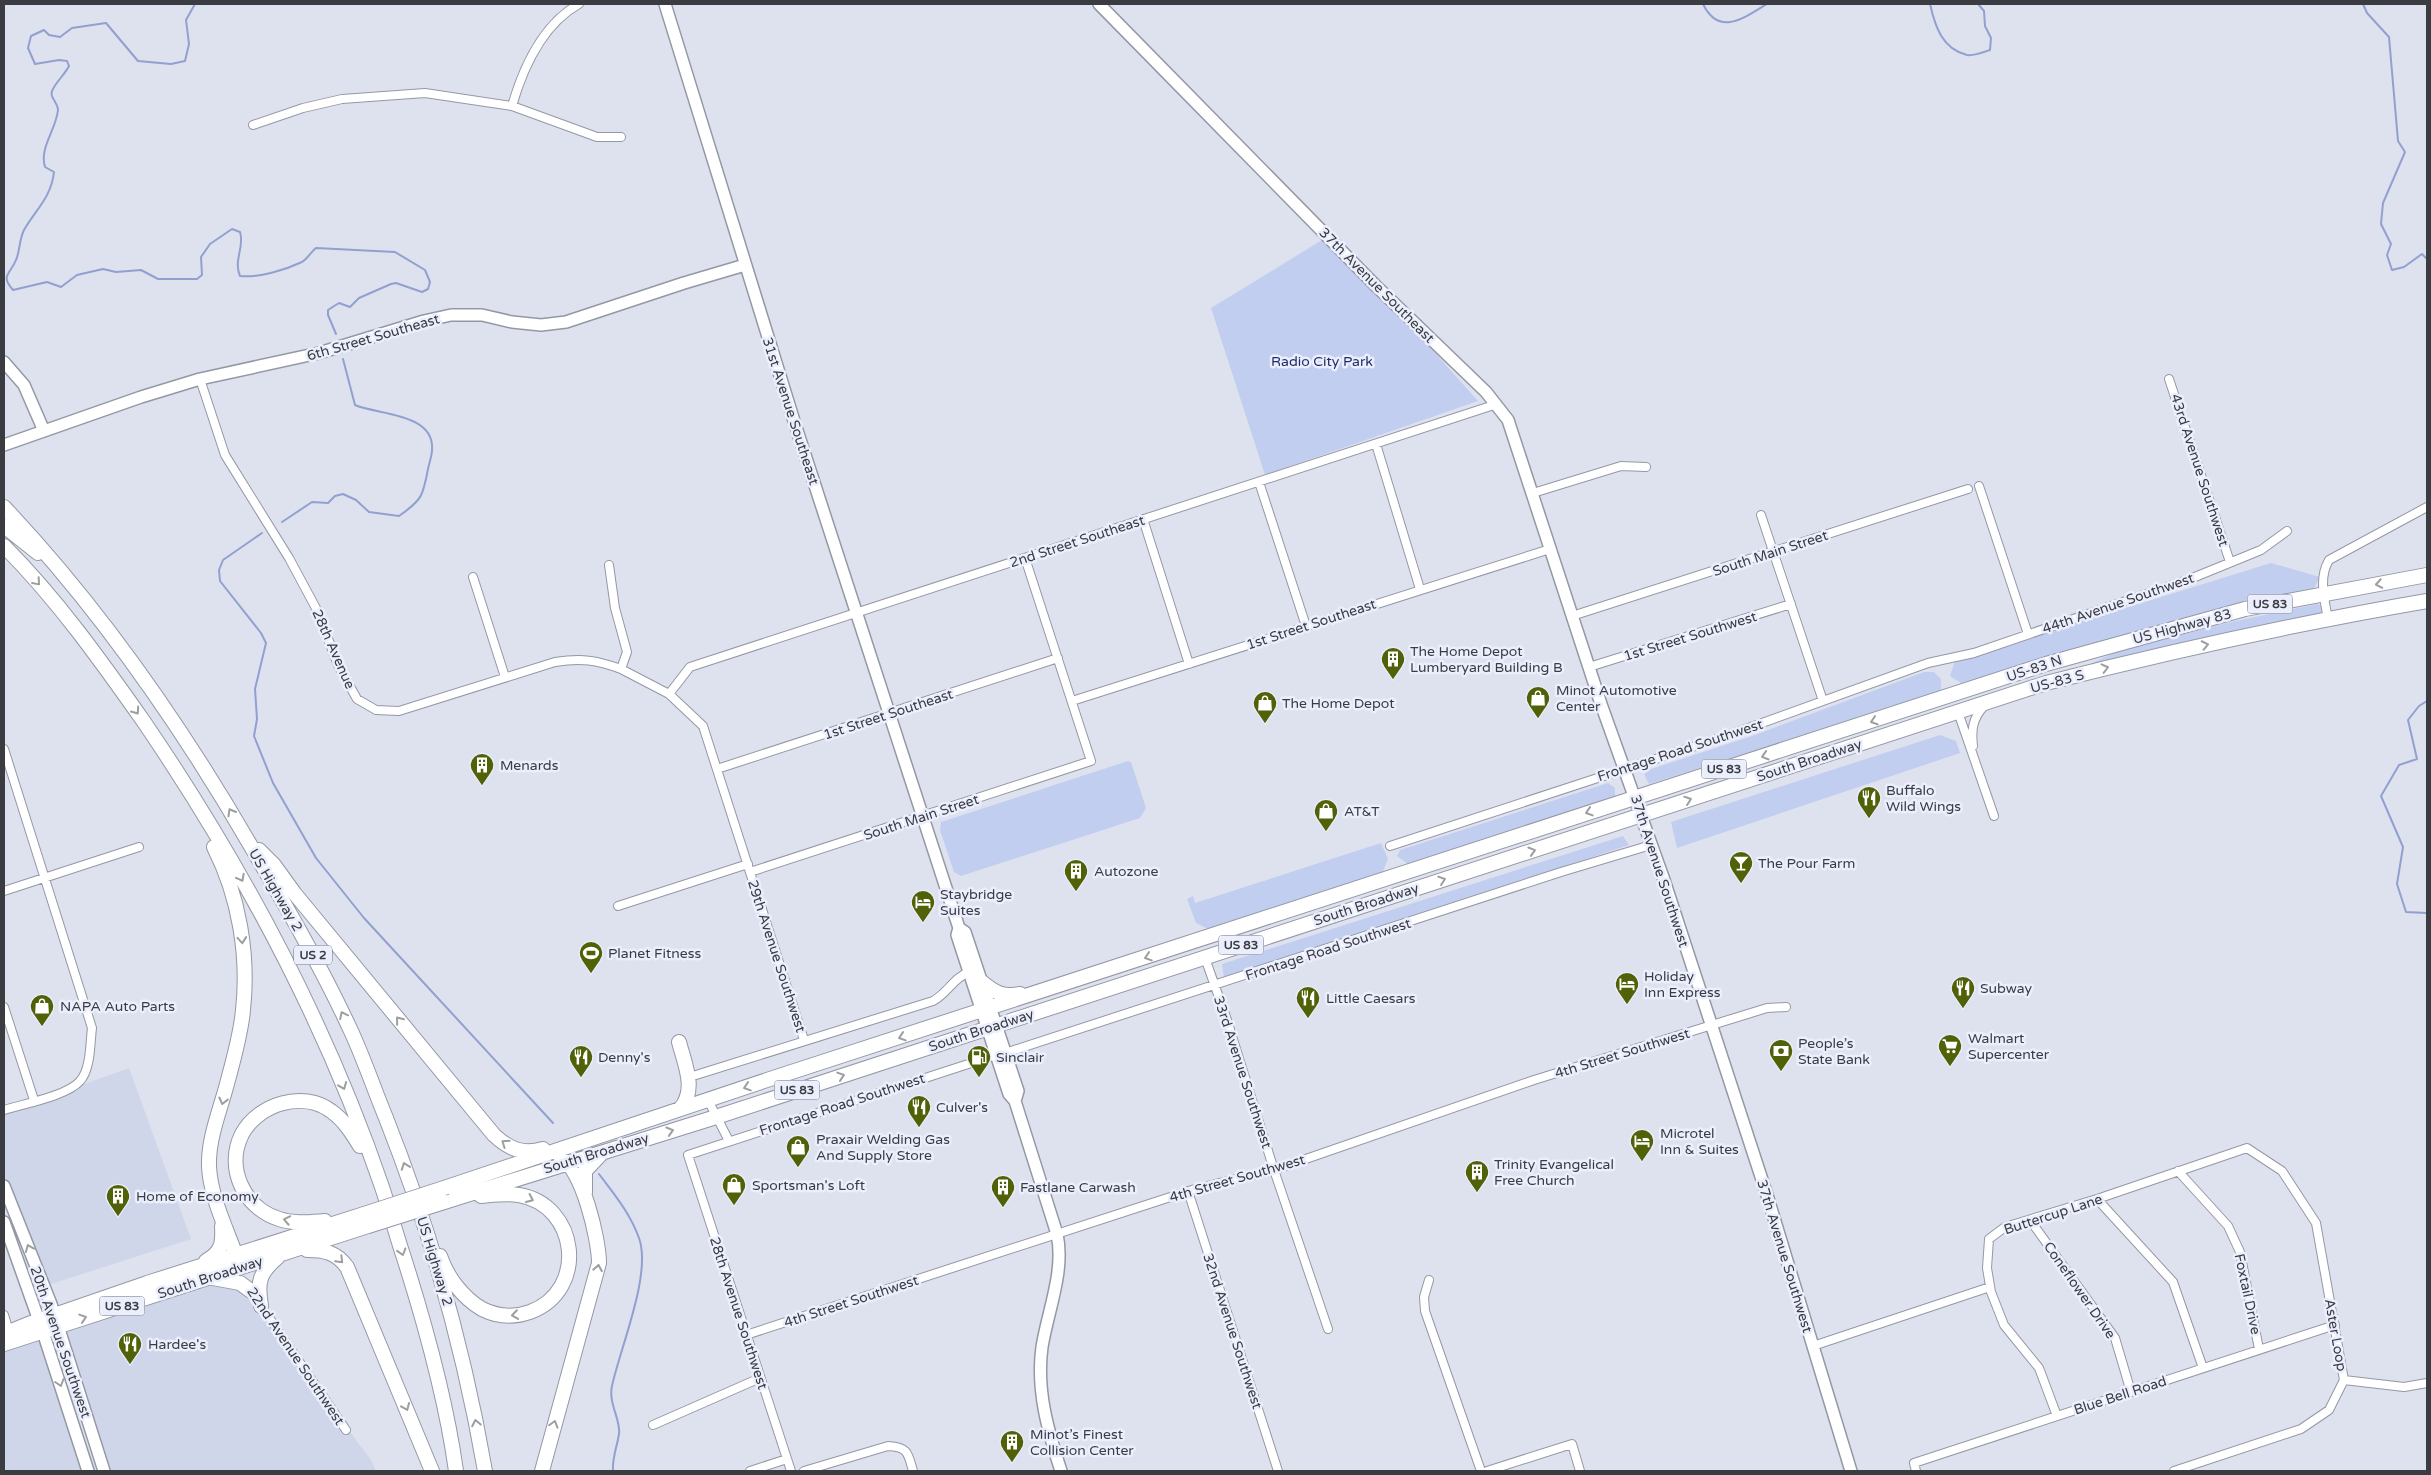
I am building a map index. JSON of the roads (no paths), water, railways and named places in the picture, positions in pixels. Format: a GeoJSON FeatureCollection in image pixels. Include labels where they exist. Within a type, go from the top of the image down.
{"type":"FeatureCollection","features":[{"type":"Feature","properties":{"kind":"highway","name":"US Highway 2"},"geometry":{"type":"LineString","coordinates":[[4,507],[62,572],[119,643],[180,728],[248,839],[317,962],[352,1033],[400,1155],[422,1219],[455,1327],[468,1379],[485,1471]]}},
{"type":"Feature","properties":{"kind":"highway"},"geometry":{"type":"LineString","coordinates":[[4,526],[62,572]]}},
{"type":"Feature","properties":{"kind":"highway","name":"US Highway 2"},"geometry":{"type":"LineString","coordinates":[[4,546],[56,604],[77,631],[128,700],[183,781],[239,875],[308,1008],[343,1086],[383,1188],[434,1365],[456,1471]]}},
{"type":"Feature","properties":{"kind":"highway","name":"US Highway 83"},"geometry":{"type":"LineString","coordinates":[[2115,644],[2246,609],[2427,575]]}},
{"type":"Feature","properties":{"kind":"highway","name":"US Highway 83"},"geometry":{"type":"LineString","coordinates":[[2158,655],[2265,631],[2427,601]]}},
{"type":"Feature","properties":{"kind":"highway"},"geometry":{"type":"LineString","coordinates":[[1958,712],[1961,704],[2066,667],[2115,644]]}},
{"type":"Feature","properties":{"kind":"highway","name":"US-83 N"},"geometry":{"type":"LineString","coordinates":[[1954,695],[2115,644]]}},
{"type":"Feature","properties":{"kind":"highway","name":"US-83 S"},"geometry":{"type":"LineString","coordinates":[[1958,712],[2046,683],[2158,655]]}},
{"type":"Feature","properties":{"kind":"highway"},"geometry":{"type":"LineString","coordinates":[[1863,742],[1902,723],[1950,706],[1954,695]]}},
{"type":"Feature","properties":{"kind":"highway","name":"South Broadway"},"geometry":{"type":"LineString","coordinates":[[56,1321],[208,1278],[238,1261],[362,1220],[569,1162],[716,1117],[875,1065],[989,1019],[1054,988],[1954,695]]}},
{"type":"Feature","properties":{"kind":"highway","name":"South Broadway"},"geometry":{"type":"LineString","coordinates":[[446,1196],[536,1158],[708,1100],[989,1019],[1056,1005],[1958,712]]}},
{"type":"Feature","properties":{"kind":"highway"},"geometry":{"type":"LineString","coordinates":[[183,781],[219,855],[228,881],[242,936],[243,1011],[210,1150],[209,1167],[212,1184],[238,1261]]}},
{"type":"Feature","properties":{"kind":"highway"},"geometry":{"type":"LineString","coordinates":[[248,839],[274,865],[295,894],[504,1144],[516,1150],[538,1150],[638,1118],[674,1111],[686,1102],[689,1082],[679,1042]]}},
{"type":"Feature","properties":{"kind":"highway"},"geometry":{"type":"LineString","coordinates":[[1278,932],[1321,912],[1392,889],[1399,885],[1398,876]]}},
{"type":"Feature","properties":{"kind":"highway"},"geometry":{"type":"LineString","coordinates":[[1205,958],[1204,953],[1208,948],[1272,927],[1323,900]]}},
{"type":"Feature","properties":{"kind":"highway"},"geometry":{"type":"LineString","coordinates":[[1056,1005],[1120,978],[1191,955],[1194,953],[1194,942]]}},
{"type":"Feature","properties":{"kind":"highway"},"geometry":{"type":"LineString","coordinates":[[989,1019],[1074,989],[1118,967]]}},
{"type":"Feature","properties":{"kind":"highway"},"geometry":{"type":"LineString","coordinates":[[982,982],[999,994],[1009,996],[1044,987],[1054,988]]}},
{"type":"Feature","properties":{"kind":"highway"},"geometry":{"type":"LineString","coordinates":[[362,1220],[289,1222],[268,1215],[252,1203],[240,1186],[236,1160],[236,1150],[250,1122],[277,1104],[297,1100],[331,1110],[351,1130],[362,1149],[370,1170],[383,1188]]}},
{"type":"Feature","properties":{"kind":"highway"},"geometry":{"type":"LineString","coordinates":[[586,1199],[585,1171],[606,1150]]}},
{"type":"Feature","properties":{"kind":"highway"},"geometry":{"type":"LineString","coordinates":[[536,1158],[560,1157],[569,1162],[586,1199],[599,1247],[599,1263],[542,1471]]}},
{"type":"Feature","properties":{"kind":"highway"},"geometry":{"type":"LineString","coordinates":[[422,1219],[435,1239],[442,1260],[456,1285],[477,1306],[499,1315],[516,1316],[534,1311],[554,1297],[564,1284],[570,1258],[564,1230],[556,1217],[538,1203],[521,1195],[446,1196]]}},
{"type":"Feature","properties":{"kind":"highway"},"geometry":{"type":"LineString","coordinates":[[194,1268],[220,1251],[223,1242],[221,1212]]}},
{"type":"Feature","properties":{"kind":"highway","name":"South Broadway"},"geometry":{"type":"LineString","coordinates":[[6,1337],[56,1321],[194,1268],[280,1255],[362,1220]]}},
{"type":"Feature","properties":{"kind":"highway"},"geometry":{"type":"LineString","coordinates":[[294,1250],[326,1251],[333,1254],[347,1267],[432,1471]]}},
{"type":"Feature","properties":{"kind":"highway"},"geometry":{"type":"LineString","coordinates":[[261,1306],[259,1282],[267,1266],[280,1255]]}},
{"type":"Feature","properties":{"kind":"highway"},"geometry":{"type":"LineString","coordinates":[[208,1278],[230,1280],[244,1285],[251,1292]]}},
{"type":"Feature","properties":{"kind":"street"},"geometry":{"type":"LineString","coordinates":[[512,106],[527,67],[552,24],[579,4]]}},
{"type":"Feature","properties":{"kind":"street","name":"31st Avenue Southeast"},"geometry":{"type":"LineString","coordinates":[[665,4],[745,265],[959,928]]}},
{"type":"Feature","properties":{"kind":"street","name":"37th Avenue Southeast"},"geometry":{"type":"LineString","coordinates":[[1099,4],[1375,285],[1497,404],[1510,425],[1572,616]]}},
{"type":"Feature","properties":{"kind":"street"},"geometry":{"type":"LineString","coordinates":[[253,125],[303,108],[371,96],[425,93],[512,106],[597,137],[621,137]]}},
{"type":"Feature","properties":{"kind":"street","name":"6th Street Southeast"},"geometry":{"type":"LineString","coordinates":[[4,445],[141,397],[200,379],[319,353],[424,321],[451,315],[482,315],[512,322],[541,325],[566,322],[745,265]]}},
{"type":"Feature","properties":{"kind":"street"},"geometry":{"type":"LineString","coordinates":[[4,362],[24,385],[44,431]]}},
{"type":"Feature","properties":{"kind":"street","name":"28th Avenue"},"geometry":{"type":"LineString","coordinates":[[200,379],[225,455],[254,498],[318,612],[338,664],[356,699],[376,710],[399,711],[555,662],[580,658],[598,660],[622,669],[669,694],[703,726],[717,769]]}},
{"type":"Feature","properties":{"kind":"street","name":"43rd Avenue Southwest"},"geometry":{"type":"LineString","coordinates":[[2169,379],[2230,562]]}},
{"type":"Feature","properties":{"kind":"street","name":"2nd Street Southeast"},"geometry":{"type":"LineString","coordinates":[[669,694],[690,667],[1497,404]]}},
{"type":"Feature","properties":{"kind":"street"},"geometry":{"type":"LineString","coordinates":[[1376,444],[1420,589]]}},
{"type":"Feature","properties":{"kind":"street"},"geometry":{"type":"LineString","coordinates":[[1533,493],[1621,466],[1646,467]]}},
{"type":"Feature","properties":{"kind":"street"},"geometry":{"type":"LineString","coordinates":[[1259,482],[1306,626]]}},
{"type":"Feature","properties":{"kind":"street"},"geometry":{"type":"LineString","coordinates":[[1979,486],[2028,634]]}},
{"type":"Feature","properties":{"kind":"street","name":"South Main Street"},"geometry":{"type":"LineString","coordinates":[[1572,616],[1968,489]]}},
{"type":"Feature","properties":{"kind":"street"},"geometry":{"type":"LineString","coordinates":[[2328,620],[2324,569],[2329,560],[2427,507]]}},
{"type":"Feature","properties":{"kind":"street"},"geometry":{"type":"LineString","coordinates":[[1761,515],[1775,552],[1823,700]]}},
{"type":"Feature","properties":{"kind":"street"},"geometry":{"type":"LineString","coordinates":[[1143,520],[1189,664]]}},
{"type":"Feature","properties":{"kind":"street","name":"44th Avenue Southwest"},"geometry":{"type":"LineString","coordinates":[[1942,660],[1974,654],[2190,579],[2261,550],[2287,531]]}},
{"type":"Feature","properties":{"kind":"street","name":"1st Street Southeast"},"geometry":{"type":"LineString","coordinates":[[1072,701],[1550,549]]}},
{"type":"Feature","properties":{"kind":"street"},"geometry":{"type":"LineString","coordinates":[[1025,558],[1072,701]]}},
{"type":"Feature","properties":{"kind":"street"},"geometry":{"type":"LineString","coordinates":[[609,565],[614,608],[627,652],[622,669]]}},
{"type":"Feature","properties":{"kind":"street"},"geometry":{"type":"LineString","coordinates":[[473,577],[505,677]]}},
{"type":"Feature","properties":{"kind":"street","name":"1st Street Southwest"},"geometry":{"type":"LineString","coordinates":[[1589,667],[1791,604]]}},
{"type":"Feature","properties":{"kind":"street","name":"37th Avenue Southwest"},"geometry":{"type":"LineString","coordinates":[[1572,616],[1624,768],[1636,797],[1711,1026],[1851,1471]]}},
{"type":"Feature","properties":{"kind":"street","name":"1st Street Southeast"},"geometry":{"type":"LineString","coordinates":[[717,769],[1058,658]]}},
{"type":"Feature","properties":{"kind":"street","name":"Frontage Road Southwest"},"geometry":{"type":"LineString","coordinates":[[1390,846],[1728,735],[1928,663],[1942,660]]}},
{"type":"Feature","properties":{"kind":"street","name":"South Main Street"},"geometry":{"type":"LineString","coordinates":[[750,872],[1091,761],[1072,701]]}},
{"type":"Feature","properties":{"kind":"street"},"geometry":{"type":"LineString","coordinates":[[1974,760],[1972,727],[1980,710],[1988,702]]}},
{"type":"Feature","properties":{"kind":"street"},"geometry":{"type":"LineString","coordinates":[[1958,712],[1994,816]]}},
{"type":"Feature","properties":{"kind":"street"},"geometry":{"type":"LineString","coordinates":[[4,749],[92,1028],[88,1060],[81,1080],[67,1090],[4,1110]]}},
{"type":"Feature","properties":{"kind":"street","name":"29th Avenue Southwest"},"geometry":{"type":"LineString","coordinates":[[717,769],[804,1040]]}},
{"type":"Feature","properties":{"kind":"street","name":"Frontage Road Southwest"},"geometry":{"type":"LineString","coordinates":[[688,1155],[729,1140],[1216,985],[1561,872],[1651,845]]}},
{"type":"Feature","properties":{"kind":"street"},"geometry":{"type":"LineString","coordinates":[[4,890],[139,847]]}},
{"type":"Feature","properties":{"kind":"street"},"geometry":{"type":"LineString","coordinates":[[618,906],[748,864]]}},
{"type":"Feature","properties":{"kind":"street"},"geometry":{"type":"LineString","coordinates":[[989,1019],[982,982],[965,932],[959,928],[957,936],[1001,1054],[1009,1094],[1015,1101],[1060,1248],[1040,1368],[1045,1414],[1061,1471]]}},
{"type":"Feature","properties":{"kind":"street","name":"33rd Avenue Southwest"},"geometry":{"type":"LineString","coordinates":[[1205,958],[1216,985],[1274,1170],[1328,1329]]}},
{"type":"Feature","properties":{"kind":"street"},"geometry":{"type":"LineString","coordinates":[[696,1076],[804,1040],[933,1001],[941,997],[957,978],[969,972]]}},
{"type":"Feature","properties":{"kind":"street"},"geometry":{"type":"LineString","coordinates":[[4,1006],[34,1100]]}},
{"type":"Feature","properties":{"kind":"street","name":"4th Street Southwest"},"geometry":{"type":"LineString","coordinates":[[746,1336],[1188,1192],[1274,1170],[1454,1106],[1591,1062],[1767,1008],[1786,1007]]}},
{"type":"Feature","properties":{"kind":"street"},"geometry":{"type":"LineString","coordinates":[[708,1100],[729,1140]]}},
{"type":"Feature","properties":{"kind":"street","name":"Buttercup Lane"},"geometry":{"type":"LineString","coordinates":[[2057,1416],[2040,1368],[2004,1324],[1990,1287],[1987,1268],[1989,1239],[2005,1227],[2097,1200],[2247,1148]]}},
{"type":"Feature","properties":{"kind":"street","name":"Aster Loop"},"geometry":{"type":"LineString","coordinates":[[2174,1471],[2301,1429],[2329,1410],[2344,1380],[2316,1223],[2282,1171],[2247,1148]]}},
{"type":"Feature","properties":{"kind":"street","name":"28th Avenue Southwest"},"geometry":{"type":"LineString","coordinates":[[688,1155],[791,1471]]}},
{"type":"Feature","properties":{"kind":"street","name":"Foxtail Drive"},"geometry":{"type":"LineString","coordinates":[[2178,1171],[2228,1226],[2240,1252],[2259,1349]]}},
{"type":"Feature","properties":{"kind":"street","name":"20th Avenue Southwest"},"geometry":{"type":"LineString","coordinates":[[4,1186],[56,1321],[104,1471]]}},
{"type":"Feature","properties":{"kind":"street","name":"32nd Avenue Southwest"},"geometry":{"type":"LineString","coordinates":[[1188,1192],[1278,1471]]}},
{"type":"Feature","properties":{"kind":"street"},"geometry":{"type":"LineString","coordinates":[[2097,1200],[2173,1282],[2203,1368]]}},
{"type":"Feature","properties":{"kind":"street","name":"Coneflower Drive"},"geometry":{"type":"LineString","coordinates":[[2030,1220],[2115,1338],[2131,1392]]}},
{"type":"Feature","properties":{"kind":"street","name":"20th Avenue Southwest"},"geometry":{"type":"LineString","coordinates":[[4,1222],[41,1326],[88,1471]]}},
{"type":"Feature","properties":{"kind":"street","name":"22nd Avenue Southwest"},"geometry":{"type":"LineString","coordinates":[[238,1261],[251,1292],[346,1430]]}},
{"type":"Feature","properties":{"kind":"street"},"geometry":{"type":"LineString","coordinates":[[1429,1280],[1424,1297],[1425,1311],[1481,1471]]}},
{"type":"Feature","properties":{"kind":"street"},"geometry":{"type":"LineString","coordinates":[[1813,1346],[1990,1287]]}},
{"type":"Feature","properties":{"kind":"street"},"geometry":{"type":"LineString","coordinates":[[4,1315],[6,1337]]}},
{"type":"Feature","properties":{"kind":"street","name":"Blue Bell Road"},"geometry":{"type":"LineString","coordinates":[[1916,1471],[1914,1463],[2335,1325]]}},
{"type":"Feature","properties":{"kind":"street"},"geometry":{"type":"LineString","coordinates":[[653,1425],[760,1378]]}},
{"type":"Feature","properties":{"kind":"street"},"geometry":{"type":"LineString","coordinates":[[2344,1380],[2404,1387],[2427,1383]]}},
{"type":"Feature","properties":{"kind":"street"},"geometry":{"type":"LineString","coordinates":[[1487,1471],[1572,1444],[1580,1471]]}},
{"type":"Feature","properties":{"kind":"street"},"geometry":{"type":"LineString","coordinates":[[804,1471],[888,1446],[900,1447],[907,1453],[913,1471]]}},
{"type":"Feature","properties":{"kind":"street"},"geometry":{"type":"LineString","coordinates":[[750,1471],[787,1459]]}},
{"type":"Feature","properties":{"kind":"waterway"},"geometry":{"type":"LineString","coordinates":[[195,4],[186,20],[189,44],[185,61],[171,64],[138,61],[106,23],[72,28],[60,37],[49,35],[44,30],[31,36],[28,48],[35,64],[59,60],[67,61],[69,66],[52,92],[52,97],[57,104],[58,110],[44,153],[45,167],[54,172],[50,189],[24,230],[17,257],[7,275],[7,281],[13,290],[47,282],[61,287],[77,275],[103,269],[116,272],[141,270],[158,279],[197,279],[202,275],[201,257],[210,244],[232,229],[240,232],[241,243],[238,264],[240,276],[263,275],[288,268],[302,262],[316,248],[395,252],[425,270],[430,282],[428,289],[422,292],[396,283],[359,298],[350,307],[339,303],[328,310],[328,315],[336,334]]}},
{"type":"Feature","properties":{"kind":"waterway"},"geometry":{"type":"LineString","coordinates":[[1703,4],[1709,14],[1717,20],[1724,22],[1741,19],[1767,4]]}},
{"type":"Feature","properties":{"kind":"waterway"},"geometry":{"type":"LineString","coordinates":[[1930,4],[1941,36],[1951,48],[1967,55],[1979,54],[1990,50],[1991,38],[1985,26],[1984,11],[1978,4]]}},
{"type":"Feature","properties":{"kind":"waterway"},"geometry":{"type":"LineString","coordinates":[[2363,4],[2367,13],[2389,37],[2398,141],[2405,152],[2383,203],[2381,224],[2391,244],[2387,255],[2392,270],[2404,267],[2422,254],[2427,259]]}},
{"type":"Feature","properties":{"kind":"waterway"},"geometry":{"type":"LineString","coordinates":[[282,522],[312,502],[328,503],[335,496],[343,494],[356,500],[369,512],[399,516],[413,506],[423,492],[432,452],[430,438],[424,429],[415,422],[403,417],[355,405],[343,359]]}},
{"type":"Feature","properties":{"kind":"waterway"},"geometry":{"type":"LineString","coordinates":[[262,533],[223,560],[219,570],[220,581],[261,633],[266,643],[255,689],[257,719],[254,736],[273,783],[316,858],[364,918],[553,1123]]}},
{"type":"Feature","properties":{"kind":"waterway"},"geometry":{"type":"LineString","coordinates":[[2427,701],[2419,706],[2408,720],[2417,759],[2399,765],[2381,796],[2403,847],[2397,884],[2406,912],[2427,913]]}},
{"type":"Feature","properties":{"kind":"waterway"},"geometry":{"type":"LineString","coordinates":[[599,1174],[631,1220],[639,1238],[642,1253],[638,1291],[611,1392],[619,1429],[613,1471]]}},
{"type":"Feature","properties":{"kind":"place","name":"The Home Depot Lumberyard Building B"},"geometry":{"type":"Point","coordinates":[1393,680]}},
{"type":"Feature","properties":{"kind":"place","name":"Minot Automotive Center"},"geometry":{"type":"Point","coordinates":[1538,719]}},
{"type":"Feature","properties":{"kind":"place","name":"The Home Depot"},"geometry":{"type":"Point","coordinates":[1265,724]}},
{"type":"Feature","properties":{"kind":"place","name":"Menards"},"geometry":{"type":"Point","coordinates":[482,786]}},
{"type":"Feature","properties":{"kind":"place","name":"Buffalo Wild Wings"},"geometry":{"type":"Point","coordinates":[1869,819]}},
{"type":"Feature","properties":{"kind":"place","name":"AT&T"},"geometry":{"type":"Point","coordinates":[1326,832]}},
{"type":"Feature","properties":{"kind":"place","name":"The Pour Farm"},"geometry":{"type":"Point","coordinates":[1741,884]}},
{"type":"Feature","properties":{"kind":"place","name":"Autozone"},"geometry":{"type":"Point","coordinates":[1076,892]}},
{"type":"Feature","properties":{"kind":"place","name":"Staybridge Suites"},"geometry":{"type":"Point","coordinates":[923,923]}},
{"type":"Feature","properties":{"kind":"place","name":"Planet Fitness"},"geometry":{"type":"Point","coordinates":[591,974]}},
{"type":"Feature","properties":{"kind":"place","name":"Holiday Inn Express"},"geometry":{"type":"Point","coordinates":[1627,1005]}},
{"type":"Feature","properties":{"kind":"place","name":"Subway"},"geometry":{"type":"Point","coordinates":[1963,1009]}},
{"type":"Feature","properties":{"kind":"place","name":"Little Caesars"},"geometry":{"type":"Point","coordinates":[1308,1019]}},
{"type":"Feature","properties":{"kind":"place","name":"NAPA Auto Parts"},"geometry":{"type":"Point","coordinates":[42,1027]}},
{"type":"Feature","properties":{"kind":"place","name":"Walmart Supercenter"},"geometry":{"type":"Point","coordinates":[1950,1067]}},
{"type":"Feature","properties":{"kind":"place","name":"People’s State Bank"},"geometry":{"type":"Point","coordinates":[1781,1072]}},
{"type":"Feature","properties":{"kind":"place","name":"Denny's"},"geometry":{"type":"Point","coordinates":[581,1078]}},
{"type":"Feature","properties":{"kind":"place","name":"Sinclair"},"geometry":{"type":"Point","coordinates":[979,1078]}},
{"type":"Feature","properties":{"kind":"place","name":"Culver's"},"geometry":{"type":"Point","coordinates":[919,1128]}},
{"type":"Feature","properties":{"kind":"place","name":"Microtel Inn & Suites"},"geometry":{"type":"Point","coordinates":[1642,1162]}},
{"type":"Feature","properties":{"kind":"place","name":"Praxair Welding Gas And Supply Store"},"geometry":{"type":"Point","coordinates":[798,1168]}},
{"type":"Feature","properties":{"kind":"place","name":"Trinity Evangelical Free Church"},"geometry":{"type":"Point","coordinates":[1477,1193]}},
{"type":"Feature","properties":{"kind":"place","name":"Sportsman's Loft"},"geometry":{"type":"Point","coordinates":[734,1206]}},
{"type":"Feature","properties":{"kind":"place","name":"Fastlane Carwash"},"geometry":{"type":"Point","coordinates":[1003,1208]}},
{"type":"Feature","properties":{"kind":"place","name":"Home of Economy"},"geometry":{"type":"Point","coordinates":[118,1217]}},
{"type":"Feature","properties":{"kind":"place","name":"Hardee's"},"geometry":{"type":"Point","coordinates":[130,1365]}},
{"type":"Feature","properties":{"kind":"place","name":"Minot’s Finest Collision Center"},"geometry":{"type":"Point","coordinates":[1012,1463]}},
{"type":"Feature","properties":{"kind":"park label","name":"Radio City Park"},"geometry":{"type":"Point","coordinates":[1322,361]}}]}
